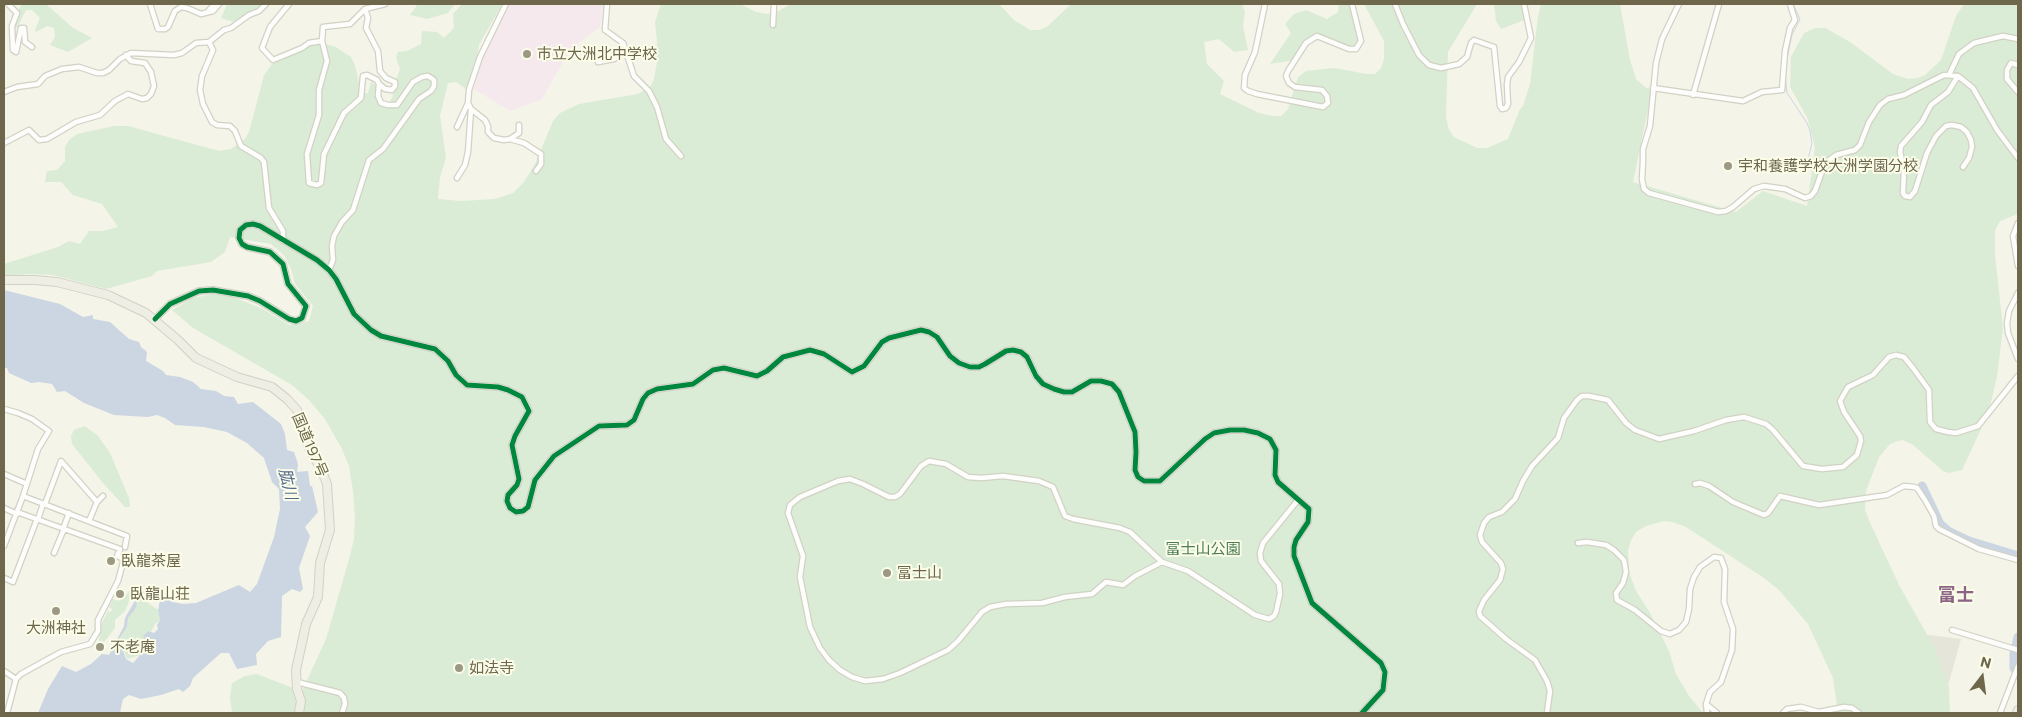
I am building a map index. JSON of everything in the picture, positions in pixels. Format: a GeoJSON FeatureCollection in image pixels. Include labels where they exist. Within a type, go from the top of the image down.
{"type":"FeatureCollection","features":[{"type":"Feature","properties":{"kind":"highway","name":"国道197号"},"geometry":{"type":"LineString","coordinates":[[4,280],[35,280],[77,286],[108,295],[155,319],[196,358],[237,378],[272,388],[287,399],[296,410],[304,426],[308,446],[327,484],[330,530],[320,563],[318,598],[306,624],[296,670],[301,701],[299,713]]}},
{"type":"Feature","properties":{"kind":"street"},"geometry":{"type":"LineString","coordinates":[[8,4],[17,12],[12,26],[13,50],[16,52],[21,28],[24,28],[25,42],[32,47]]}},
{"type":"Feature","properties":{"kind":"street"},"geometry":{"type":"LineString","coordinates":[[150,4],[158,29],[168,27],[175,11],[181,7],[201,14],[212,10],[219,4]]}},
{"type":"Feature","properties":{"kind":"street"},"geometry":{"type":"LineString","coordinates":[[201,14],[215,4]]}},
{"type":"Feature","properties":{"kind":"street"},"geometry":{"type":"LineString","coordinates":[[4,92],[17,87],[38,84],[53,72],[71,67],[103,73],[126,55],[138,52],[154,55],[182,53],[196,43],[209,42],[224,30],[231,28],[249,15],[259,11],[266,4]]}},
{"type":"Feature","properties":{"kind":"street"},"geometry":{"type":"LineString","coordinates":[[289,4],[270,27],[262,48],[273,60],[302,48],[309,43],[322,41]]}},
{"type":"Feature","properties":{"kind":"street"},"geometry":{"type":"LineString","coordinates":[[365,9],[368,18],[366,28],[378,51],[380,71],[386,78],[394,82],[395,86],[392,90],[385,89],[373,76],[363,76],[361,98],[344,113],[324,154],[321,182],[317,185],[312,185],[309,182],[306,162],[319,115],[319,90],[327,61],[322,41],[323,27],[350,24],[365,9],[385,4]]}},
{"type":"Feature","properties":{"kind":"street"},"geometry":{"type":"LineString","coordinates":[[457,126],[468,103],[480,57],[506,4]]}},
{"type":"Feature","properties":{"kind":"street"},"geometry":{"type":"LineString","coordinates":[[607,4],[604,30],[623,42],[634,76],[649,91],[657,107],[666,139],[681,156]]}},
{"type":"Feature","properties":{"kind":"street"},"geometry":{"type":"LineString","coordinates":[[772,25],[774,4]]}},
{"type":"Feature","properties":{"kind":"street"},"geometry":{"type":"LineString","coordinates":[[1265,4],[1255,52],[1245,75],[1244,88],[1257,94],[1324,107],[1328,103],[1327,96],[1322,90],[1295,86],[1289,83],[1286,76],[1306,43],[1317,36],[1349,49],[1356,49],[1359,46],[1361,41],[1360,32],[1352,4]]}},
{"type":"Feature","properties":{"kind":"street"},"geometry":{"type":"LineString","coordinates":[[1395,4],[1419,55],[1429,65],[1441,68],[1459,64],[1467,57],[1471,43],[1474,40],[1494,46],[1500,106],[1502,109],[1506,108],[1508,104],[1508,77],[1519,62],[1531,38],[1524,4]]}},
{"type":"Feature","properties":{"kind":"street"},"geometry":{"type":"LineString","coordinates":[[1679,4],[1659,46],[1650,126],[1644,149],[1642,179],[1644,188],[1649,193],[1718,212],[1726,211],[1754,189],[1764,186],[1785,189],[1805,198],[1811,196],[1815,191],[1825,163],[1836,155],[1855,150],[1860,145],[1869,122],[1880,105],[1888,99],[1904,95],[1944,75],[1958,76],[1973,88],[1998,130],[2018,158]]}},
{"type":"Feature","properties":{"kind":"street"},"geometry":{"type":"LineString","coordinates":[[1693,95],[1719,4]]}},
{"type":"Feature","properties":{"kind":"street"},"geometry":{"type":"LineString","coordinates":[[1653,88],[1743,101],[1762,92],[1782,90],[1784,51],[1790,28],[1795,20],[1790,4]]}},
{"type":"Feature","properties":{"kind":"street"},"geometry":{"type":"LineString","coordinates":[[1949,75],[1958,54],[1974,43],[2003,36],[2018,39]]}},
{"type":"Feature","properties":{"kind":"street"},"geometry":{"type":"LineString","coordinates":[[209,42],[213,50],[202,76],[200,90],[203,104],[212,122],[217,125],[230,126],[241,146],[264,162],[269,208],[283,231],[283,241]]}},
{"type":"Feature","properties":{"kind":"street"},"geometry":{"type":"LineString","coordinates":[[598,62],[614,59],[621,53],[623,42]]}},
{"type":"Feature","properties":{"kind":"street"},"geometry":{"type":"LineString","coordinates":[[4,143],[28,130],[39,140],[46,139],[76,122],[100,115],[115,101],[128,94],[142,99],[147,98],[154,86],[151,72],[145,64],[131,61],[126,55]]}},
{"type":"Feature","properties":{"kind":"street"},"geometry":{"type":"LineString","coordinates":[[2018,65],[2011,63],[2006,70],[2007,79],[2018,92]]}},
{"type":"Feature","properties":{"kind":"street"},"geometry":{"type":"LineString","coordinates":[[328,270],[333,260],[332,246],[334,236],[342,222],[353,210],[369,160],[382,149],[419,99],[431,91],[434,86],[434,80],[428,76],[413,82],[397,105],[381,103],[378,96],[379,84]]}},
{"type":"Feature","properties":{"kind":"street"},"geometry":{"type":"LineString","coordinates":[[1958,76],[1948,92],[1931,105],[1922,122],[1901,146],[1900,152],[1904,170],[1903,193],[1905,196],[1910,197],[1915,191],[1927,153],[1936,136],[1946,126],[1960,127],[1967,132],[1971,140],[1972,147],[1969,158],[1963,167]]}},
{"type":"Feature","properties":{"kind":"street"},"geometry":{"type":"LineString","coordinates":[[468,103],[471,109],[485,120],[488,132],[494,138],[510,139],[519,133],[519,125]]}},
{"type":"Feature","properties":{"kind":"street"},"geometry":{"type":"LineString","coordinates":[[457,178],[465,165],[471,109]]}},
{"type":"Feature","properties":{"kind":"street"},"geometry":{"type":"LineString","coordinates":[[510,139],[524,143],[541,154],[541,164],[536,171]]}},
{"type":"Feature","properties":{"kind":"street"},"geometry":{"type":"LineString","coordinates":[[2018,223],[2013,236],[2018,266]]}},
{"type":"Feature","properties":{"kind":"street"},"geometry":{"type":"LineString","coordinates":[[155,319],[170,304],[199,292],[213,290],[248,296],[288,319],[296,321],[302,318],[306,306],[288,284],[283,264],[270,252],[247,247],[242,244],[239,238],[240,230],[246,225],[253,224],[317,260],[336,279],[350,307],[371,330],[381,336],[435,349],[448,361],[456,376],[467,386],[498,387],[522,397],[530,410],[512,445],[519,479],[517,485],[508,495],[507,501],[510,508],[516,512],[523,511],[528,507],[535,480],[554,456],[599,426],[627,425],[634,420],[643,399],[648,393],[657,389],[693,384],[719,368],[750,375],[762,375],[783,357],[810,350],[824,354],[844,369],[852,372],[864,366],[882,342],[889,338],[921,330],[929,332],[936,337],[950,356],[959,363],[970,367],[979,366],[1006,351],[1022,352],[1027,357],[1036,376],[1043,384],[1054,389],[1072,392],[1091,381],[1112,384],[1119,392],[1135,432],[1135,470],[1138,477],[1144,481],[1160,481],[1214,433],[1244,430],[1258,433],[1270,439],[1276,450],[1275,475],[1278,482],[1306,505],[1310,515],[1308,522],[1296,540],[1294,556],[1312,603],[1381,663],[1385,672],[1383,690],[1362,713]]}},
{"type":"Feature","properties":{"kind":"street"},"geometry":{"type":"LineString","coordinates":[[2018,292],[2009,312],[2007,323],[2008,333],[2018,359]]}},
{"type":"Feature","properties":{"kind":"street"},"geometry":{"type":"LineString","coordinates":[[1547,713],[1550,691],[1547,681],[1535,660],[1506,639],[1480,616],[1479,611],[1484,600],[1500,580],[1503,569],[1501,563],[1482,542],[1480,535],[1484,522],[1489,517],[1502,512],[1515,500],[1523,480],[1532,466],[1558,438],[1564,418],[1582,396],[1608,400],[1626,423],[1635,430],[1659,438],[1694,432],[1726,420],[1744,418],[1766,424],[1774,430],[1803,466],[1822,469],[1843,467],[1858,455],[1861,441],[1860,436],[1844,412],[1840,401],[1848,387],[1873,375],[1889,357],[1896,355],[1904,357],[1913,368],[1929,390],[1930,422],[1936,429],[1948,432],[1956,433],[1978,426],[2008,391],[2018,376]]}},
{"type":"Feature","properties":{"kind":"street"},"geometry":{"type":"LineString","coordinates":[[4,409],[32,419],[49,431],[38,450],[17,513],[6,531],[4,546]]}},
{"type":"Feature","properties":{"kind":"street"},"geometry":{"type":"LineString","coordinates":[[4,578],[13,582],[61,461],[97,502]]}},
{"type":"Feature","properties":{"kind":"street"},"geometry":{"type":"LineString","coordinates":[[1162,562],[1135,576],[1123,585],[1106,582],[1092,594],[1065,597],[1036,604],[1006,604],[990,607],[982,612],[948,650],[900,673],[883,679],[865,681],[852,677],[840,670],[829,660],[820,648],[810,627],[800,577],[803,556],[788,513],[790,506],[800,496],[838,481],[850,480],[863,484],[889,498],[895,497],[900,494],[921,466],[929,461],[946,464],[968,478],[1003,476],[1039,481],[1050,485],[1056,492],[1065,516],[1130,532],[1162,562],[1188,571],[1256,615],[1269,619],[1276,612],[1280,594],[1279,584],[1261,561],[1260,553],[1263,543],[1298,500]]}},
{"type":"Feature","properties":{"kind":"street"},"geometry":{"type":"LineString","coordinates":[[4,474],[27,484]]}},
{"type":"Feature","properties":{"kind":"street"},"geometry":{"type":"LineString","coordinates":[[1695,484],[1700,483],[1709,486],[1733,502],[1764,515],[1780,496],[1819,506],[1887,495],[1904,486],[1914,487],[1917,488],[1925,500],[1939,529],[1979,549],[2018,560]]}},
{"type":"Feature","properties":{"kind":"street"},"geometry":{"type":"LineString","coordinates":[[23,496],[127,536],[125,547]]}},
{"type":"Feature","properties":{"kind":"street"},"geometry":{"type":"LineString","coordinates":[[90,521],[97,502],[103,496]]}},
{"type":"Feature","properties":{"kind":"street"},"geometry":{"type":"LineString","coordinates":[[4,508],[120,549],[117,556],[124,559],[118,581],[98,620],[98,631],[90,644],[61,652],[16,679],[6,713]]}},
{"type":"Feature","properties":{"kind":"street"},"geometry":{"type":"LineString","coordinates":[[54,553],[69,513]]}},
{"type":"Feature","properties":{"kind":"street"},"geometry":{"type":"LineString","coordinates":[[1578,543],[1587,542],[1606,545],[1614,550],[1624,560],[1626,572],[1623,583],[1616,593],[1616,600],[1635,610],[1661,631],[1670,634],[1679,630],[1686,622],[1690,589],[1700,567],[1714,557],[1721,558],[1725,569],[1724,602],[1733,629],[1732,650],[1721,682],[1710,692],[1706,704],[1707,713]]}},
{"type":"Feature","properties":{"kind":"street"},"geometry":{"type":"LineString","coordinates":[[1952,630],[2018,650]]}},
{"type":"Feature","properties":{"kind":"street"},"geometry":{"type":"LineString","coordinates":[[2000,713],[2018,667]]}},
{"type":"Feature","properties":{"kind":"street"},"geometry":{"type":"LineString","coordinates":[[4,670],[16,679]]}},
{"type":"Feature","properties":{"kind":"street"},"geometry":{"type":"LineString","coordinates":[[298,682],[340,693],[344,698],[345,704],[342,713]]}},
{"type":"Feature","properties":{"kind":"street"},"geometry":{"type":"LineString","coordinates":[[1706,704],[1717,713]]}},
{"type":"Feature","properties":{"kind":"street"},"geometry":{"type":"LineString","coordinates":[[1784,713],[1787,709],[1801,707],[1819,712],[1844,707],[1852,708],[1859,713]]}},
{"type":"Feature","properties":{"kind":"shaded area","name":"市立大洲北中学校"},"geometry":{"type":"Polygon","coordinates":[[[508,4],[603,4],[600,27],[572,48],[542,99],[510,111],[474,89],[482,59],[508,4]]]}},
{"type":"Feature","properties":{"kind":"shaded area"},"geometry":{"type":"Polygon","coordinates":[[[1921,634],[1961,639],[1942,708],[1921,634]]]}},
{"type":"Feature","properties":{"kind":"green space"},"geometry":{"type":"Polygon","coordinates":[[[22,4],[46,4],[73,28],[92,38],[68,52],[50,45],[55,37],[54,28],[47,26],[36,32],[35,30],[40,18],[32,10],[26,10],[17,28],[12,26],[22,4]]]}},
{"type":"Feature","properties":{"kind":"green space"},"geometry":{"type":"Polygon","coordinates":[[[227,4],[264,4],[237,23],[221,18],[227,4]]]}},
{"type":"Feature","properties":{"kind":"green space"},"geometry":{"type":"Polygon","coordinates":[[[455,4],[448,13],[427,19],[410,15],[417,5],[455,4]]]}},
{"type":"Feature","properties":{"kind":"green space","name":"冨士山公園"},"geometry":{"type":"Polygon","coordinates":[[[462,4],[502,4],[479,45],[475,68],[467,90],[456,82],[448,83],[440,116],[446,158],[440,177],[438,199],[461,201],[495,199],[513,193],[524,182],[535,164],[553,121],[560,113],[579,104],[638,94],[650,87],[654,79],[657,62],[655,22],[661,4],[740,4],[756,12],[767,14],[775,13],[791,4],[999,4],[1014,20],[1030,30],[1040,30],[1048,26],[1071,4],[1242,4],[1245,12],[1243,26],[1248,50],[1234,52],[1219,39],[1204,42],[1207,64],[1224,81],[1220,94],[1259,113],[1281,116],[1288,109],[1298,77],[1306,71],[1334,68],[1375,74],[1381,68],[1384,59],[1384,41],[1364,4],[1477,4],[1448,52],[1446,117],[1449,130],[1454,137],[1477,148],[1487,148],[1508,139],[1523,106],[1530,84],[1541,4],[1620,4],[1630,60],[1636,79],[1652,90],[1633,182],[1736,212],[1763,191],[1807,206],[1815,147],[1807,117],[1790,87],[1791,57],[1804,33],[1815,28],[1825,28],[1850,42],[1893,74],[1908,79],[1918,78],[1925,75],[1941,60],[1956,16],[1964,4],[2018,4],[2018,214],[2000,221],[1995,231],[1995,255],[2003,328],[1997,377],[1991,402],[1982,427],[1962,470],[1949,473],[1943,471],[1913,445],[1903,440],[1898,441],[1890,444],[1879,457],[1866,491],[1865,510],[1871,525],[1900,587],[1933,645],[1943,670],[1949,687],[1950,713],[1838,713],[1833,678],[1808,624],[1779,590],[1764,578],[1686,527],[1664,521],[1646,526],[1636,532],[1628,550],[1629,572],[1636,591],[1650,613],[1669,651],[1676,674],[1689,696],[1703,713],[232,712],[230,698],[232,683],[245,676],[257,674],[293,688],[297,698],[303,689],[326,639],[349,559],[354,539],[353,491],[349,466],[342,449],[325,419],[309,400],[292,385],[193,328],[172,310],[193,298],[214,294],[231,296],[263,309],[289,325],[309,321],[313,306],[295,284],[291,269],[284,255],[271,244],[230,237],[225,252],[211,262],[157,271],[152,276],[106,289],[53,275],[4,276],[4,264],[58,247],[69,241],[80,244],[89,231],[103,231],[118,227],[102,204],[73,195],[61,182],[45,182],[47,171],[57,170],[65,161],[65,147],[69,140],[77,134],[114,126],[128,126],[219,151],[231,149],[245,139],[249,132],[264,75],[272,64],[290,50],[301,45],[318,43],[334,46],[351,57],[355,65],[359,84],[358,101],[361,93],[368,93],[371,82],[376,85],[381,103],[388,105],[393,96],[392,90],[400,69],[396,57],[398,52],[407,51],[421,44],[422,31],[437,32],[444,38],[454,28],[453,14],[462,4]]]}},
{"type":"Feature","properties":{"kind":"green space"},"geometry":{"type":"Polygon","coordinates":[[[1339,4],[1352,4],[1360,32],[1359,46],[1349,49],[1321,37],[1313,38],[1295,60],[1270,64],[1291,33],[1285,24],[1294,14],[1306,10],[1327,19],[1338,12],[1339,4]]]}},
{"type":"Feature","properties":{"kind":"green space"},"geometry":{"type":"Polygon","coordinates":[[[1494,4],[1524,4],[1527,19],[1501,29],[1496,21],[1494,4]]]}},
{"type":"Feature","properties":{"kind":"green space"},"geometry":{"type":"Polygon","coordinates":[[[85,426],[98,436],[110,453],[129,498],[130,507],[125,507],[72,444],[71,436],[74,430],[85,426]]]}},
{"type":"Feature","properties":{"kind":"green space"},"geometry":{"type":"Polygon","coordinates":[[[131,587],[134,589],[125,611],[115,620],[115,628],[101,646],[98,645],[102,623],[108,611],[111,612],[112,609],[109,607],[113,599],[119,601],[121,595],[127,594],[131,587]]]}},
{"type":"Feature","properties":{"kind":"green space"},"geometry":{"type":"Polygon","coordinates":[[[141,598],[158,610],[160,620],[155,624],[151,632],[148,631],[148,646],[141,655],[127,659],[119,639],[127,627],[128,618],[141,598]]]}},
{"type":"Feature","properties":{"kind":"water","name":"肱川"},"geometry":{"type":"Polygon","coordinates":[[[4,290],[60,304],[83,317],[93,315],[93,319],[110,322],[129,339],[139,342],[141,347],[147,352],[146,361],[163,371],[166,375],[180,377],[193,382],[201,389],[216,391],[224,396],[234,397],[238,404],[253,402],[281,424],[285,434],[287,450],[294,452],[298,464],[297,472],[308,471],[310,486],[312,486],[318,512],[305,527],[310,536],[299,568],[303,589],[300,592],[292,589],[282,596],[281,637],[268,641],[256,654],[257,665],[237,669],[229,653],[221,653],[193,678],[190,686],[183,692],[179,689],[141,699],[129,695],[123,699],[120,713],[38,713],[48,689],[62,666],[76,672],[91,664],[102,654],[109,655],[124,626],[125,618],[136,599],[147,588],[158,587],[173,602],[183,604],[196,603],[239,585],[250,592],[257,584],[274,537],[280,509],[279,489],[272,482],[264,458],[247,443],[227,432],[204,427],[175,425],[157,415],[148,417],[114,415],[84,403],[65,391],[57,392],[52,384],[31,383],[9,373],[7,368],[4,368],[4,290]],[[157,592],[142,595],[128,618],[127,627],[119,639],[126,659],[133,663],[148,646],[143,636],[148,631],[154,633],[158,629],[157,625],[160,620],[158,610],[161,596],[157,592]]]}},
{"type":"Feature","properties":{"kind":"waterway"},"geometry":{"type":"LineString","coordinates":[[1786,63],[1792,35],[1800,19],[1793,4]]}},
{"type":"Feature","properties":{"kind":"waterway"},"geometry":{"type":"LineString","coordinates":[[1785,74],[1787,93],[1807,123],[1810,131],[1812,143],[1807,164]]}},
{"type":"Feature","properties":{"kind":"waterway"},"geometry":{"type":"LineString","coordinates":[[1922,486],[1940,524],[1948,531],[1969,541],[2018,556]]}},
{"type":"Feature","properties":{"kind":"waterway"},"geometry":{"type":"LineString","coordinates":[[2016,646],[2018,637]]}},
{"type":"Feature","properties":{"kind":"waterway"},"geometry":{"type":"LineString","coordinates":[[2014,653],[2014,668]]}},
{"type":"Feature","properties":{"kind":"cycle path"},"geometry":{"type":"LineString","coordinates":[[155,319],[170,304],[199,291],[213,290],[248,296],[260,301],[289,319],[296,321],[302,318],[306,306],[288,284],[283,264],[270,252],[247,247],[242,244],[239,238],[240,230],[246,225],[260,226],[317,260],[329,270],[336,279],[354,314],[371,330],[381,336],[435,349],[448,361],[456,375],[467,385],[498,387],[522,397],[529,411],[512,445],[519,479],[517,485],[508,495],[507,501],[510,508],[516,512],[523,511],[528,507],[535,480],[554,456],[599,426],[627,425],[634,420],[643,399],[648,393],[657,389],[693,384],[713,370],[724,368],[757,376],[767,371],[783,357],[810,350],[824,354],[852,372],[864,366],[882,342],[889,338],[921,330],[937,337],[950,356],[959,363],[970,367],[979,367],[1006,351],[1021,352],[1027,357],[1036,376],[1043,384],[1054,389],[1072,392],[1091,381],[1112,384],[1119,392],[1135,432],[1135,470],[1138,477],[1144,481],[1160,481],[1214,433],[1244,430],[1258,433],[1270,439],[1276,450],[1275,475],[1278,482],[1309,509],[1308,522],[1296,540],[1294,556],[1312,603],[1381,663],[1385,672],[1383,690],[1362,713]]}},
{"type":"Feature","properties":{"kind":"place","name":"市立大洲北中学校"},"geometry":{"type":"Point","coordinates":[527,54]}},
{"type":"Feature","properties":{"kind":"place","name":"宇和養護学校大洲学園分校"},"geometry":{"type":"Point","coordinates":[1728,166]}},
{"type":"Feature","properties":{"kind":"place","name":"臥龍茶屋"},"geometry":{"type":"Point","coordinates":[111,561]}},
{"type":"Feature","properties":{"kind":"place","name":"冨士山"},"geometry":{"type":"Point","coordinates":[887,573]}},
{"type":"Feature","properties":{"kind":"place","name":"臥龍山荘"},"geometry":{"type":"Point","coordinates":[120,594]}},
{"type":"Feature","properties":{"kind":"place","name":"大洲神社"},"geometry":{"type":"Point","coordinates":[56,611]}},
{"type":"Feature","properties":{"kind":"place","name":"不老庵"},"geometry":{"type":"Point","coordinates":[100,647]}},
{"type":"Feature","properties":{"kind":"place","name":"如法寺"},"geometry":{"type":"Point","coordinates":[459,668]}},
{"type":"Feature","properties":{"kind":"district","name":"冨士"},"geometry":{"type":"Point","coordinates":[1956,595]}}]}
